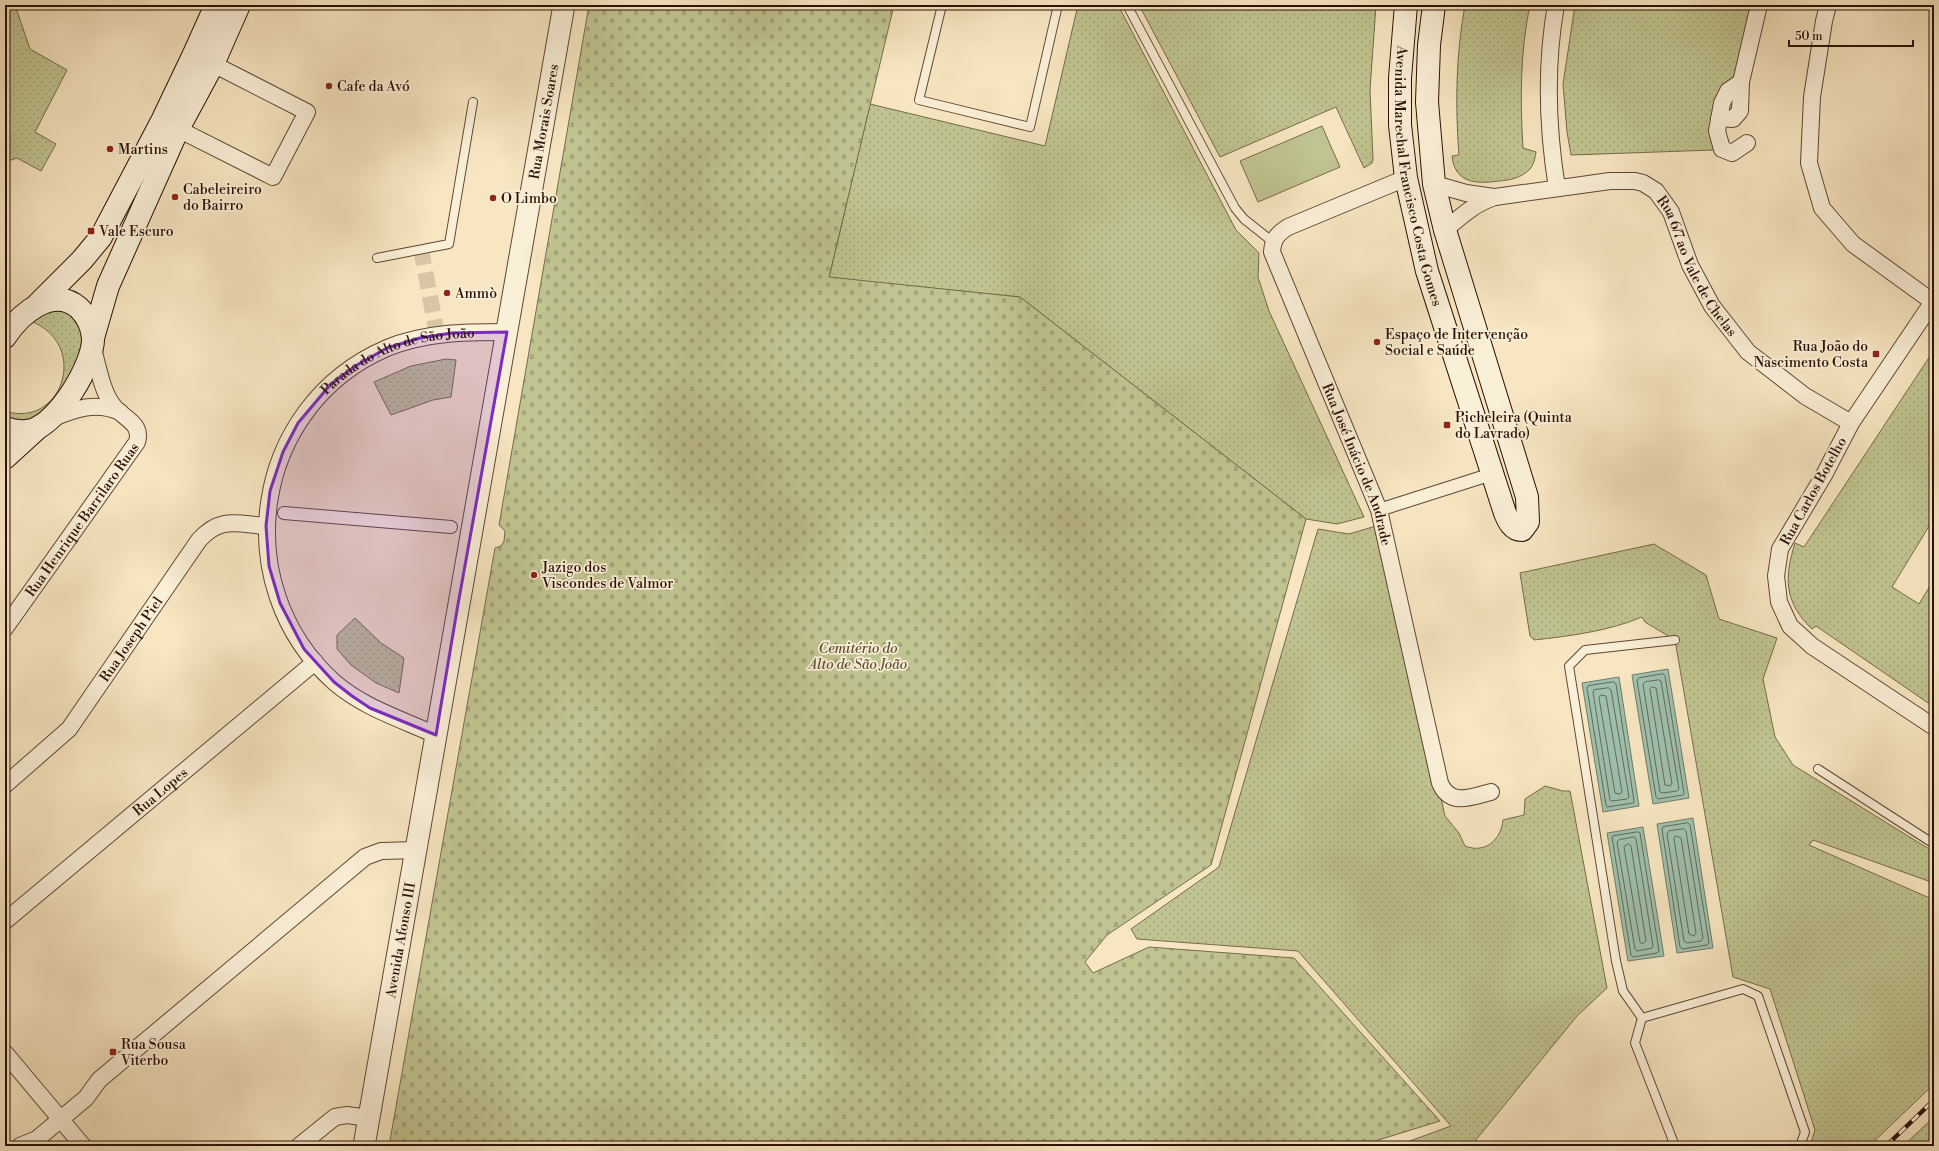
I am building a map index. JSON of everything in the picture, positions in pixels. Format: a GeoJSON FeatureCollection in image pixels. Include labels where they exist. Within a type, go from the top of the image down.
{"type":"FeatureCollection","features":[{"type":"Feature","properties":{"kind":"main road"},"geometry":{"type":"LineString","coordinates":[[204,59],[216,5]]}},
{"type":"Feature","properties":{"kind":"main road"},"geometry":{"type":"LineString","coordinates":[[5,337],[82,260],[101,237],[171,124],[204,59],[239,5]]}},
{"type":"Feature","properties":{"kind":"main road","name":"Avenida Marechal Francisco Costa Gomes"},"geometry":{"type":"LineString","coordinates":[[1406,5],[1400,78],[1400,125],[1406,178],[1428,271],[1492,474],[1508,520],[1517,530],[1522,530],[1528,522],[1527,497],[1445,230],[1434,184],[1427,102],[1429,45],[1434,5]]}},
{"type":"Feature","properties":{"kind":"main road"},"geometry":{"type":"LineString","coordinates":[[5,458],[60,407],[79,382],[84,372],[108,286],[171,124]]}},
{"type":"Feature","properties":{"kind":"main road"},"geometry":{"type":"LineString","coordinates":[[34,308],[59,299],[74,304],[84,313],[89,321],[93,342]]}},
{"type":"Feature","properties":{"kind":"main road"},"geometry":{"type":"LineString","coordinates":[[5,428],[25,431],[43,424]]}},
{"type":"Feature","properties":{"kind":"street","name":"Rua Morais Soares"},"geometry":{"type":"LineString","coordinates":[[508,332],[564,5]]}},
{"type":"Feature","properties":{"kind":"street"},"geometry":{"type":"LineString","coordinates":[[1556,5],[1548,70],[1550,144],[1557,188]]}},
{"type":"Feature","properties":{"kind":"street"},"geometry":{"type":"LineString","coordinates":[[1747,143],[1732,153],[1722,149],[1716,130],[1722,103],[1728,91],[1740,82],[1759,5]]}},
{"type":"Feature","properties":{"kind":"street"},"geometry":{"type":"LineString","coordinates":[[1828,5],[1824,21],[1812,98],[1808,163],[1822,208],[1853,244],[1933,301]]}},
{"type":"Feature","properties":{"kind":"street"},"geometry":{"type":"LineString","coordinates":[[171,124],[273,177],[304,119],[307,112],[204,59]]}},
{"type":"Feature","properties":{"kind":"street"},"geometry":{"type":"LineString","coordinates":[[1273,242],[1276,236],[1288,227],[1406,178]]}},
{"type":"Feature","properties":{"kind":"street","name":"Rua 6/7 ao Vale de Chelas"},"geometry":{"type":"LineString","coordinates":[[1495,197],[1625,180],[1643,183],[1656,191],[1671,212],[1690,265],[1712,306],[1748,352],[1806,396],[1851,423]]}},
{"type":"Feature","properties":{"kind":"street"},"geometry":{"type":"LineString","coordinates":[[1434,184],[1466,193],[1495,197]]}},
{"type":"Feature","properties":{"kind":"street"},"geometry":{"type":"LineString","coordinates":[[1445,230],[1467,211],[1485,200],[1495,197]]}},
{"type":"Feature","properties":{"kind":"street","name":"Rua José Inácio de Andrade"},"geometry":{"type":"LineString","coordinates":[[1273,242],[1272,252],[1275,262],[1379,510],[1440,783],[1447,795],[1453,798],[1470,798],[1491,792]]}},
{"type":"Feature","properties":{"kind":"street","name":"Rua Carlos Botelho"},"geometry":{"type":"LineString","coordinates":[[1933,301],[1851,423],[1824,475],[1780,549],[1776,576],[1779,602],[1790,626],[1812,646],[1934,727]]}},
{"type":"Feature","properties":{"kind":"street"},"geometry":{"type":"LineString","coordinates":[[5,317],[14,316],[34,308]]}},
{"type":"Feature","properties":{"kind":"street"},"geometry":{"type":"LineString","coordinates":[[436,735],[457,610],[508,332]]}},
{"type":"Feature","properties":{"kind":"street","name":"Parada do Alto de São João"},"geometry":{"type":"LineString","coordinates":[[436,735],[370,708],[334,682],[314,662],[296,637],[280,603],[269,566],[266,526],[270,491],[278,465],[290,437],[312,405],[342,375],[356,365],[387,348],[420,338],[452,333],[508,332]]}},
{"type":"Feature","properties":{"kind":"street","name":"Rua Henrique Barrilaro Ruas"},"geometry":{"type":"LineString","coordinates":[[5,628],[136,446],[138,429],[108,398],[93,342]]}},
{"type":"Feature","properties":{"kind":"street","name":"Rua Henrique Barrilaro Ruas"},"geometry":{"type":"LineString","coordinates":[[43,424],[67,412],[87,407],[106,408],[120,412]]}},
{"type":"Feature","properties":{"kind":"street"},"geometry":{"type":"LineString","coordinates":[[1379,510],[1492,474]]}},
{"type":"Feature","properties":{"kind":"street"},"geometry":{"type":"LineString","coordinates":[[284,513],[451,527]]}},
{"type":"Feature","properties":{"kind":"street","name":"Rua Joseph Piel"},"geometry":{"type":"LineString","coordinates":[[5,784],[69,730],[199,540],[208,531],[224,523],[266,526]]}},
{"type":"Feature","properties":{"kind":"street","name":"Rua Lopes"},"geometry":{"type":"LineString","coordinates":[[5,921],[314,662]]}},
{"type":"Feature","properties":{"kind":"street","name":"Avenida Afonso III"},"geometry":{"type":"LineString","coordinates":[[364,1146],[436,735]]}},
{"type":"Feature","properties":{"kind":"street"},"geometry":{"type":"LineString","coordinates":[[20,1146],[37,1139],[86,1098],[99,1080],[365,857],[381,851],[417,850]]}},
{"type":"Feature","properties":{"kind":"street"},"geometry":{"type":"LineString","coordinates":[[5,1053],[82,1146]]}},
{"type":"Feature","properties":{"kind":"street"},"geometry":{"type":"LineString","coordinates":[[299,1146],[335,1117],[347,1115],[369,1118]]}},
{"type":"Feature","properties":{"kind":"lane"},"geometry":{"type":"LineString","coordinates":[[942,5],[919,100],[1030,127],[1058,5]]}},
{"type":"Feature","properties":{"kind":"lane"},"geometry":{"type":"LineString","coordinates":[[1127,5],[1235,208],[1244,219],[1273,242]]}},
{"type":"Feature","properties":{"kind":"lane"},"geometry":{"type":"LineString","coordinates":[[378,258],[449,244],[473,102]]}},
{"type":"Feature","properties":{"kind":"lane"},"geometry":{"type":"LineString","coordinates":[[1642,1018],[1623,991],[1616,961],[1569,666],[1585,650],[1675,640]]}},
{"type":"Feature","properties":{"kind":"lane"},"geometry":{"type":"LineString","coordinates":[[1818,769],[1934,844]]}},
{"type":"Feature","properties":{"kind":"lane"},"geometry":{"type":"LineString","coordinates":[[1642,1018],[1743,989],[1758,996],[1805,1132],[1800,1146]]}},
{"type":"Feature","properties":{"kind":"lane"},"geometry":{"type":"LineString","coordinates":[[1642,1018],[1635,1043],[1675,1146]]}},
{"type":"Feature","properties":{"kind":"highlighted area"},"geometry":{"type":"Polygon","coordinates":[[[507,332],[457,610],[436,735],[370,708],[334,682],[304,649],[280,603],[269,566],[266,526],[270,491],[283,452],[298,423],[330,385],[357,365],[387,348],[420,338],[452,333],[507,332]]]}},
{"type":"Feature","properties":{"kind":"green space"},"geometry":{"type":"Polygon","coordinates":[[[5,5],[15,5],[30,49],[67,70],[35,132],[56,144],[41,171],[17,158],[5,162],[5,5]]]}},
{"type":"Feature","properties":{"kind":"green space","name":"Cemitério do Alto de São João"},"geometry":{"type":"Polygon","coordinates":[[[589,5],[894,5],[829,277],[1020,297],[1306,519],[1211,865],[1107,935],[1085,962],[1093,973],[1149,947],[1294,958],[1440,1121],[1359,1146],[389,1146],[495,548],[501,546],[504,541],[505,531],[499,525],[589,5]]]}},
{"type":"Feature","properties":{"kind":"green space"},"geometry":{"type":"Polygon","coordinates":[[[1078,5],[1118,5],[1236,230],[1259,253],[1258,277],[1269,311],[1364,517],[1337,524],[1306,519],[1020,297],[829,278],[870,104],[1045,146],[1078,5]]]}},
{"type":"Feature","properties":{"kind":"green space"},"geometry":{"type":"Polygon","coordinates":[[[1139,5],[1376,5],[1370,90],[1372,163],[1364,168],[1336,107],[1220,157],[1139,5]]]}},
{"type":"Feature","properties":{"kind":"green space"},"geometry":{"type":"Polygon","coordinates":[[[1465,5],[1530,5],[1524,41],[1521,94],[1522,130],[1523,148],[1536,152],[1530,169],[1523,175],[1512,179],[1491,182],[1475,182],[1462,177],[1454,165],[1452,156],[1459,155],[1457,80],[1465,5]]]}},
{"type":"Feature","properties":{"kind":"green space"},"geometry":{"type":"Polygon","coordinates":[[[1575,5],[1754,5],[1735,78],[1712,130],[1714,150],[1571,155],[1567,132],[1563,84],[1575,5]]]}},
{"type":"Feature","properties":{"kind":"green space"},"geometry":{"type":"Polygon","coordinates":[[[1322,126],[1340,167],[1258,202],[1240,161],[1322,126]]]}},
{"type":"Feature","properties":{"kind":"green space"},"geometry":{"type":"Polygon","coordinates":[[[58,308],[77,316],[82,340],[81,351],[77,364],[58,396],[48,407],[26,421],[15,422],[5,417],[5,411],[25,413],[41,408],[53,397],[61,383],[64,366],[61,349],[50,334],[33,322],[44,313],[58,308]]]}},
{"type":"Feature","properties":{"kind":"green space"},"geometry":{"type":"Polygon","coordinates":[[[1934,350],[1934,518],[1892,587],[1919,604],[1933,581],[1934,582],[1934,707],[1816,626],[1812,629],[1796,609],[1791,599],[1788,578],[1791,556],[1795,543],[1804,547],[1934,350]]]}},
{"type":"Feature","properties":{"kind":"green space"},"geometry":{"type":"Polygon","coordinates":[[[446,359],[456,360],[451,397],[433,400],[391,415],[374,382],[411,366],[446,359]]]}},
{"type":"Feature","properties":{"kind":"green space"},"geometry":{"type":"Polygon","coordinates":[[[1376,526],[1404,631],[1445,816],[1459,833],[1465,846],[1472,848],[1485,847],[1491,844],[1499,834],[1503,820],[1524,815],[1525,799],[1545,786],[1563,791],[1570,791],[1607,988],[1577,1016],[1471,1146],[1396,1146],[1451,1126],[1298,951],[1137,939],[1131,929],[1219,867],[1318,529],[1349,534],[1376,526]]]}},
{"type":"Feature","properties":{"kind":"green space"},"geometry":{"type":"Polygon","coordinates":[[[1654,544],[1706,575],[1719,619],[1777,638],[1763,679],[1775,737],[1793,765],[1934,852],[1934,883],[1813,840],[1809,845],[1934,900],[1934,1084],[1869,1146],[1810,1146],[1815,1130],[1770,989],[1733,977],[1675,640],[1645,622],[1642,617],[1616,626],[1575,635],[1534,640],[1530,636],[1520,573],[1654,544]]]}},
{"type":"Feature","properties":{"kind":"green space"},"geometry":{"type":"Polygon","coordinates":[[[355,618],[381,643],[404,658],[399,693],[376,683],[351,665],[337,649],[337,635],[355,618]]]}},
{"type":"Feature","properties":{"kind":"green space"},"geometry":{"type":"Polygon","coordinates":[[[1934,1117],[1934,1146],[1903,1146],[1934,1117]]]}},
{"type":"Feature","properties":{"kind":"water"},"geometry":{"type":"Polygon","coordinates":[[[1668,669],[1689,798],[1653,804],[1632,675],[1668,669]]]}},
{"type":"Feature","properties":{"kind":"water"},"geometry":{"type":"Polygon","coordinates":[[[1619,677],[1639,806],[1603,812],[1582,683],[1619,677]]]}},
{"type":"Feature","properties":{"kind":"water"},"geometry":{"type":"Polygon","coordinates":[[[1693,818],[1713,948],[1677,953],[1657,824],[1693,818]]]}},
{"type":"Feature","properties":{"kind":"water"},"geometry":{"type":"Polygon","coordinates":[[[1643,827],[1664,956],[1628,961],[1607,833],[1643,827]]]}},
{"type":"Feature","properties":{"kind":"tunnel"},"geometry":{"type":"LineString","coordinates":[[421,249],[437,334]]}},
{"type":"Feature","properties":{"kind":"railway"},"geometry":{"type":"LineString","coordinates":[[1886,1146],[1934,1100]]}},
{"type":"Feature","properties":{"kind":"place","name":"Cafe da Avó"},"geometry":{"type":"Point","coordinates":[329,86]}},
{"type":"Feature","properties":{"kind":"place","name":"Martins"},"geometry":{"type":"Point","coordinates":[110,149]}},
{"type":"Feature","properties":{"kind":"place","name":"Cabeleireiro do Bairro"},"geometry":{"type":"Point","coordinates":[175,197]}},
{"type":"Feature","properties":{"kind":"place","name":"O Limbo"},"geometry":{"type":"Point","coordinates":[493,198]}},
{"type":"Feature","properties":{"kind":"place","name":"Vale Escuro"},"geometry":{"type":"Point","coordinates":[91,231]}},
{"type":"Feature","properties":{"kind":"place","name":"Ammò"},"geometry":{"type":"Point","coordinates":[447,293]}},
{"type":"Feature","properties":{"kind":"place","name":"Espaço de Intervenção Social e Saúde"},"geometry":{"type":"Point","coordinates":[1377,342]}},
{"type":"Feature","properties":{"kind":"place","name":"Rua João do Nascimento Costa"},"geometry":{"type":"Point","coordinates":[1876,354]}},
{"type":"Feature","properties":{"kind":"place","name":"Picheleira (Quinta do Lavrado)"},"geometry":{"type":"Point","coordinates":[1447,425]}},
{"type":"Feature","properties":{"kind":"place","name":"Jazigo dos Viscondes de Valmor"},"geometry":{"type":"Point","coordinates":[534,575]}},
{"type":"Feature","properties":{"kind":"place","name":"Rua Sousa Viterbo"},"geometry":{"type":"Point","coordinates":[113,1052]}}]}
